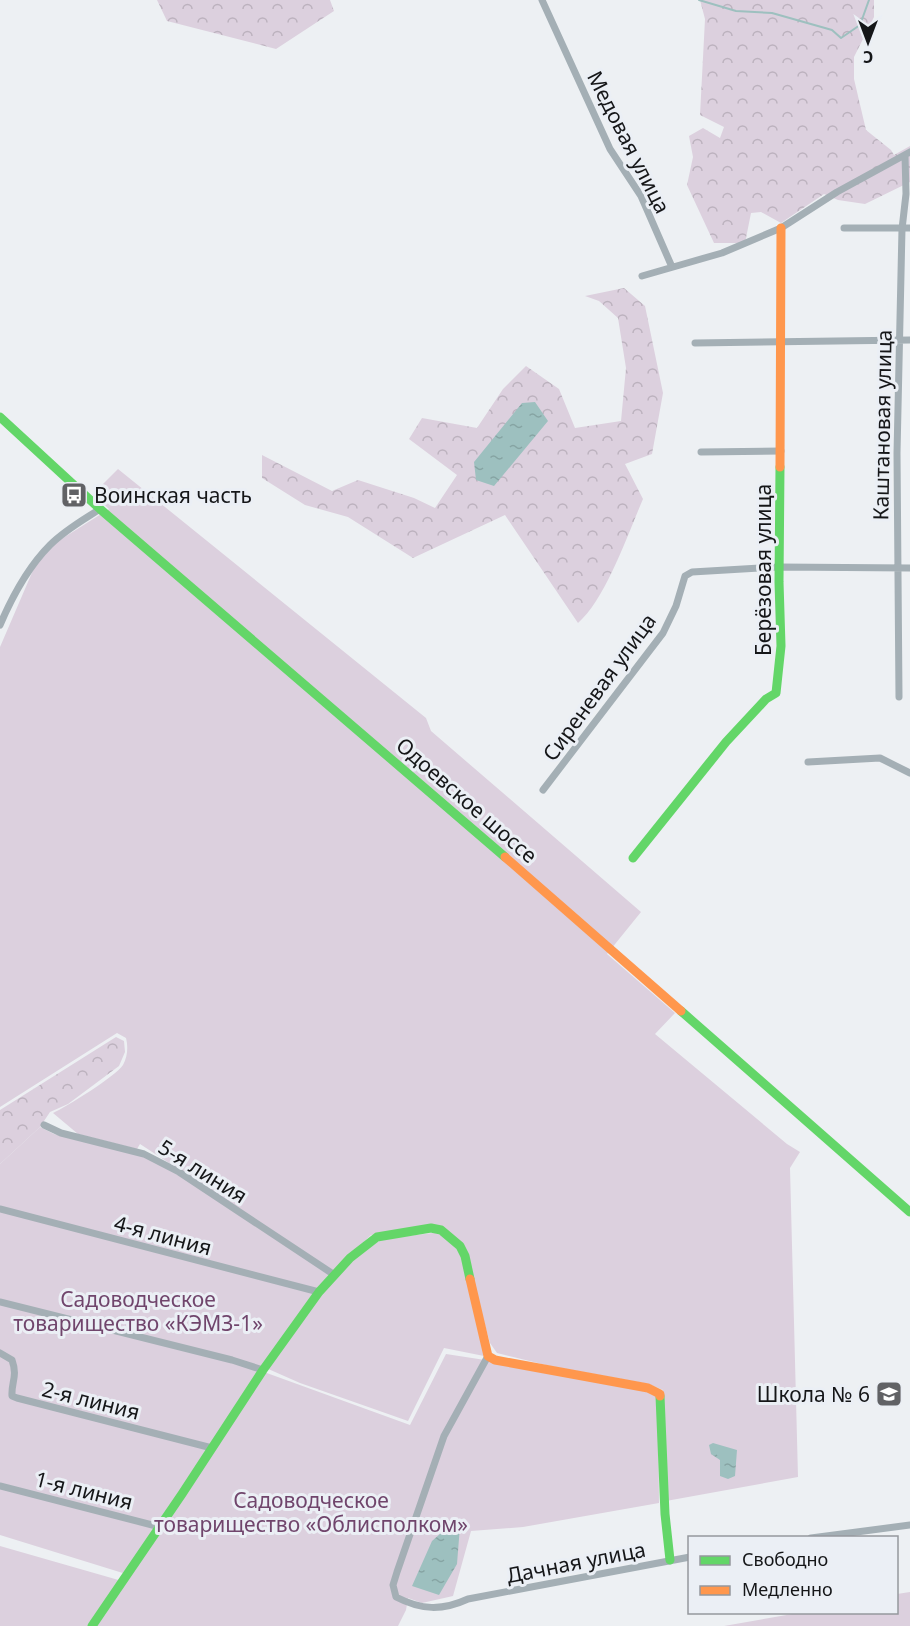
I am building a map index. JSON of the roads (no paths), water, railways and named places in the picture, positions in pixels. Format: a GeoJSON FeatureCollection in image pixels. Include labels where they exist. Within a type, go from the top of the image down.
{"type":"FeatureCollection","features":[{"type":"Feature","properties":{"kind":"street","name":"Медовая улица"},"geometry":{"type":"LineString","coordinates":[[542,0],[610,148],[641,196],[672,267]]}},
{"type":"Feature","properties":{"kind":"street"},"geometry":{"type":"LineString","coordinates":[[642,276],[722,253],[781,228],[837,192],[907,153]]}},
{"type":"Feature","properties":{"kind":"street","name":"Каштановая улица"},"geometry":{"type":"LineString","coordinates":[[899,697],[897,453],[902,229],[907,153]]}},
{"type":"Feature","properties":{"kind":"street","name":"Берёзовая улица"},"geometry":{"type":"LineString","coordinates":[[633,858],[726,742],[766,699],[776,693],[781,673],[779,567],[781,228]]}},
{"type":"Feature","properties":{"kind":"street"},"geometry":{"type":"LineString","coordinates":[[844,228],[910,228]]}},
{"type":"Feature","properties":{"kind":"street"},"geometry":{"type":"LineString","coordinates":[[695,343],[910,340]]}},
{"type":"Feature","properties":{"kind":"street","name":"Одоевское шоссе"},"geometry":{"type":"LineString","coordinates":[[0,417],[100,509],[422,784],[910,1212]]}},
{"type":"Feature","properties":{"kind":"street"},"geometry":{"type":"LineString","coordinates":[[701,452],[781,451]]}},
{"type":"Feature","properties":{"kind":"street"},"geometry":{"type":"LineString","coordinates":[[0,625],[33,564],[51,544],[68,530],[100,509]]}},
{"type":"Feature","properties":{"kind":"street","name":"Сиреневая улица"},"geometry":{"type":"LineString","coordinates":[[543,790],[663,633],[676,606],[685,576],[692,572],[779,567],[910,568]]}},
{"type":"Feature","properties":{"kind":"street"},"geometry":{"type":"LineString","coordinates":[[808,762],[880,758],[910,773]]}},
{"type":"Feature","properties":{"kind":"street","name":"5-я линия"},"geometry":{"type":"LineString","coordinates":[[44,1125],[61,1133],[153,1158],[179,1172],[333,1274]]}},
{"type":"Feature","properties":{"kind":"street","name":"4-я линия"},"geometry":{"type":"LineString","coordinates":[[0,1209],[319,1292]]}},
{"type":"Feature","properties":{"kind":"street"},"geometry":{"type":"LineString","coordinates":[[92,1626],[263,1370],[333,1274],[377,1237],[431,1228],[441,1230],[460,1246],[465,1256],[488,1356],[495,1360],[648,1388],[660,1394],[663,1480],[670,1560]]}},
{"type":"Feature","properties":{"kind":"street"},"geometry":{"type":"LineString","coordinates":[[0,1302],[232,1360],[263,1370]]}},
{"type":"Feature","properties":{"kind":"street","name":"2-я линия"},"geometry":{"type":"LineString","coordinates":[[0,1353],[12,1360],[16,1372],[12,1396],[212,1448]]}},
{"type":"Feature","properties":{"kind":"street","name":"Дачная улица"},"geometry":{"type":"LineString","coordinates":[[488,1356],[444,1436],[393,1585],[396,1597],[413,1605],[424,1607],[457,1604],[468,1599],[688,1557]]}},
{"type":"Feature","properties":{"kind":"street","name":"1-я линия"},"geometry":{"type":"LineString","coordinates":[[0,1486],[160,1527]]}},
{"type":"Feature","properties":{"kind":"street"},"geometry":{"type":"LineString","coordinates":[[826,1536],[910,1525]]}},
{"type":"Feature","properties":{"kind":"water"},"geometry":{"type":"Polygon","coordinates":[[[535,402],[548,421],[494,486],[476,480],[474,462],[522,403],[535,402]]]}},
{"type":"Feature","properties":{"kind":"water"},"geometry":{"type":"Polygon","coordinates":[[[713,1443],[737,1450],[735,1476],[728,1479],[720,1476],[720,1460],[711,1454],[709,1445],[713,1443]]]}},
{"type":"Feature","properties":{"kind":"water"},"geometry":{"type":"Polygon","coordinates":[[[449,1526],[460,1526],[457,1564],[439,1595],[412,1586],[432,1541],[449,1526]]]}},
{"type":"Feature","properties":{"kind":"waterway"},"geometry":{"type":"LineString","coordinates":[[699,0],[736,11],[772,13],[832,30],[841,38],[860,25],[869,0]]}},
{"type":"Feature","properties":{"kind":"place","name":"Воинская часть"},"geometry":{"type":"Point","coordinates":[74,495]}},
{"type":"Feature","properties":{"kind":"place","name":"Школа № 6"},"geometry":{"type":"Point","coordinates":[889,1394]}},
{"type":"Feature","properties":{"kind":"park label","name":"Садоводческое товарищество «КЭМЗ-1»"},"geometry":{"type":"Point","coordinates":[138,1311]}},
{"type":"Feature","properties":{"kind":"park label","name":"Садоводческое товарищество «Облисполком»"},"geometry":{"type":"Point","coordinates":[311,1512]}}]}
